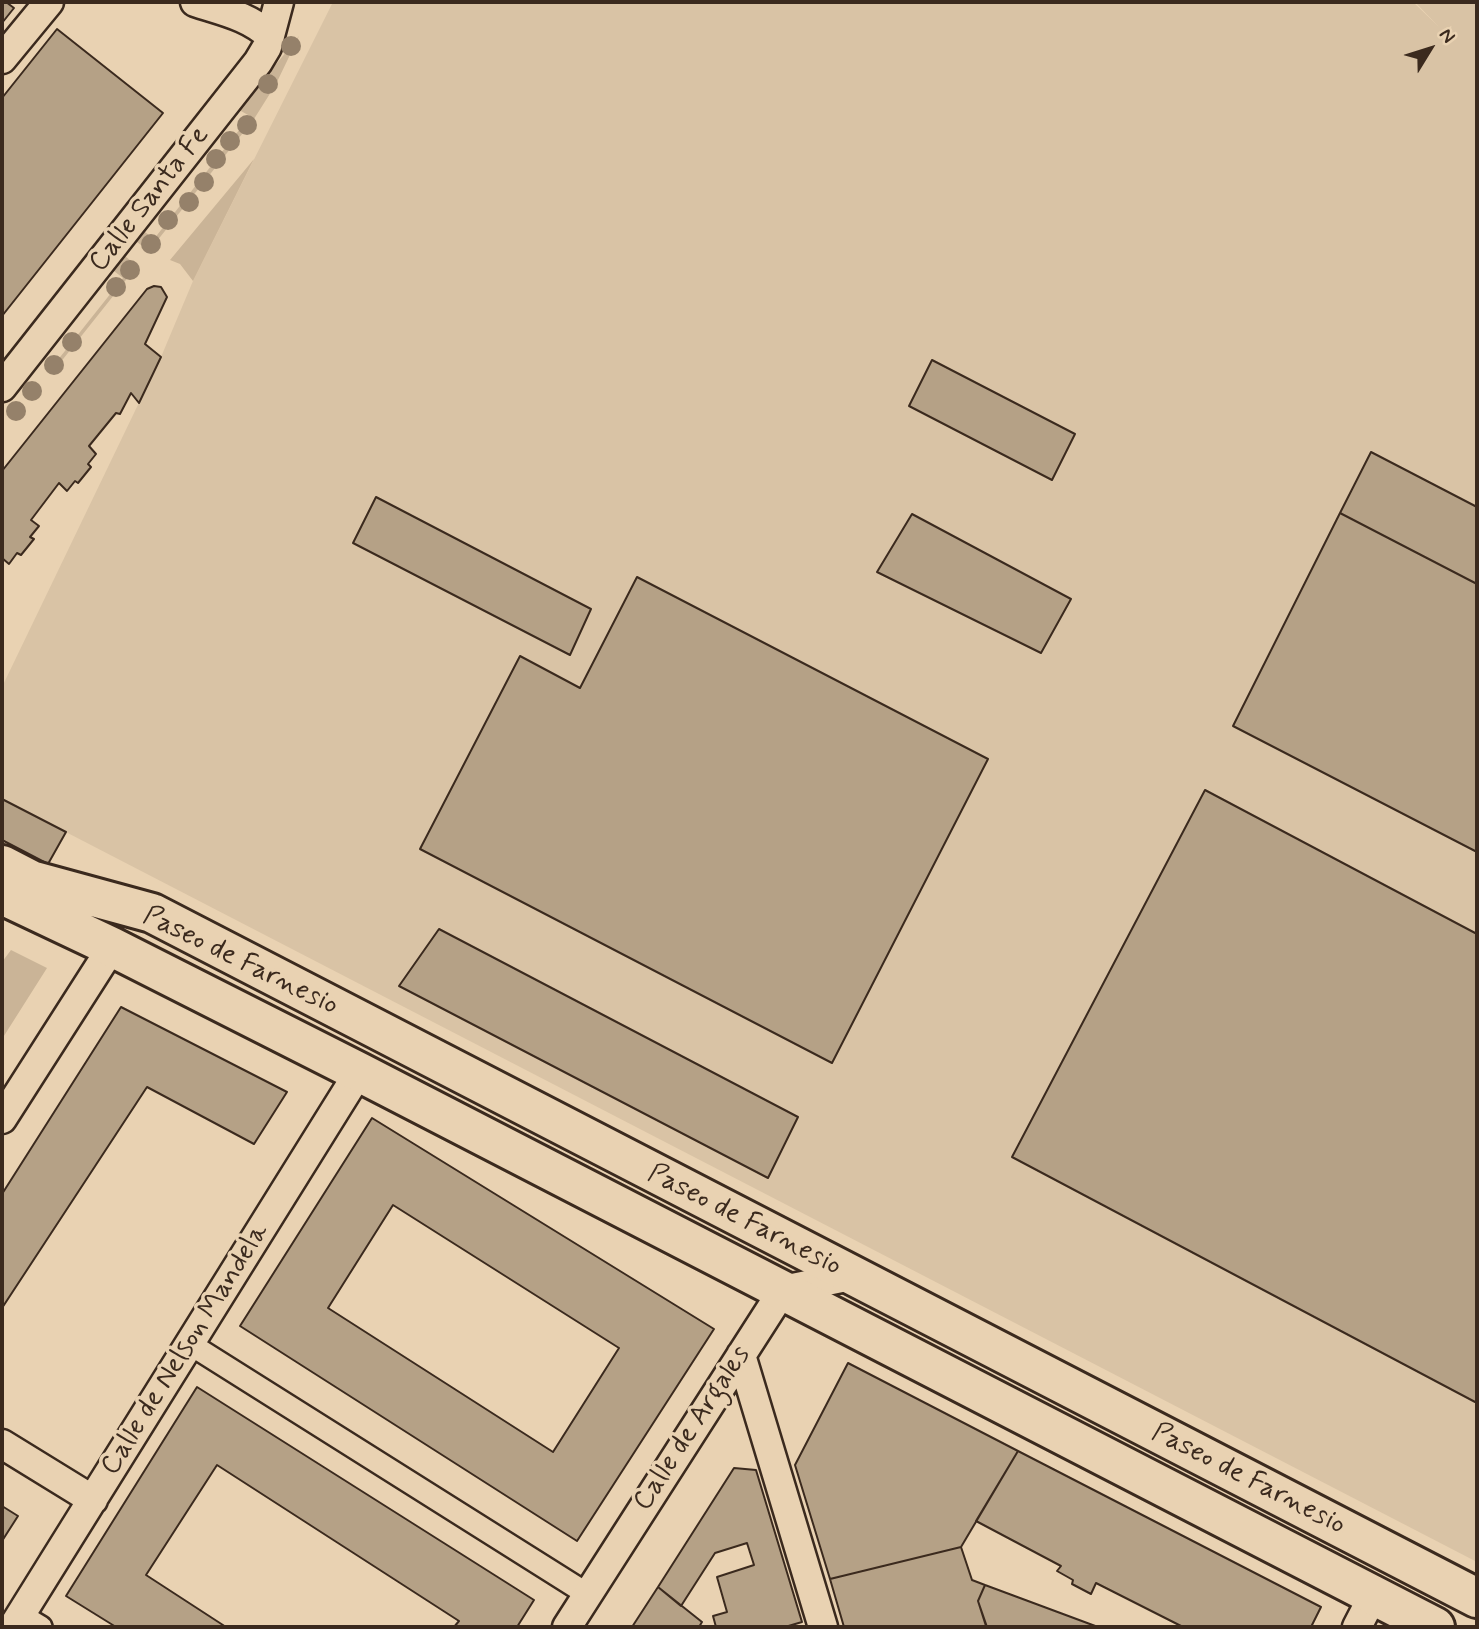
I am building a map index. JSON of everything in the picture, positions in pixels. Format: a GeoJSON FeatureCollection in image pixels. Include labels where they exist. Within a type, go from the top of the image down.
{"type":"FeatureCollection","features":[{"type":"Feature","properties":{"kind":"main road","name":"Paseo de Farnesio"},"geometry":{"type":"LineString","coordinates":[[2,865],[31,880],[152,914],[1477,1598]]}},
{"type":"Feature","properties":{"kind":"main road","name":"Paseo de Farnesio"},"geometry":{"type":"LineString","coordinates":[[2,895],[112,947],[783,1290],[1365,1611],[1435,1627]]}},
{"type":"Feature","properties":{"kind":"street"},"geometry":{"type":"LineString","coordinates":[[2,59],[49,2]]}},
{"type":"Feature","properties":{"kind":"street"},"geometry":{"type":"LineString","coordinates":[[195,2],[244,18],[259,25],[270,36]]}},
{"type":"Feature","properties":{"kind":"street","name":"Calle Santa Fe"},"geometry":{"type":"LineString","coordinates":[[2,387],[258,62],[270,36],[279,2]]}},
{"type":"Feature","properties":{"kind":"street"},"geometry":{"type":"LineString","coordinates":[[2,1119],[112,947]]}},
{"type":"Feature","properties":{"kind":"street","name":"Calle de Nelson Mandela"},"geometry":{"type":"LineString","coordinates":[[25,1623],[93,1500],[359,1072]]}},
{"type":"Feature","properties":{"kind":"street"},"geometry":{"type":"LineString","coordinates":[[783,1290],[851,1276]]}},
{"type":"Feature","properties":{"kind":"street","name":"Calle de Argales"},"geometry":{"type":"LineString","coordinates":[[567,1627],[783,1290]]}},
{"type":"Feature","properties":{"kind":"street"},"geometry":{"type":"LineString","coordinates":[[190,1344],[587,1594]]}},
{"type":"Feature","properties":{"kind":"street"},"geometry":{"type":"LineString","coordinates":[[741,1355],[823,1627]]}},
{"type":"Feature","properties":{"kind":"street"},"geometry":{"type":"LineString","coordinates":[[2,1444],[93,1500]]}},
{"type":"Feature","properties":{"kind":"shaded area"},"geometry":{"type":"Polygon","coordinates":[[[333,2],[1413,2],[1439,27],[1415,2],[1477,2],[1477,1562],[2,799],[2,687],[161,357],[193,281],[333,2]]]}},
{"type":"Feature","properties":{"kind":"shaded area"},"geometry":{"type":"Polygon","coordinates":[[[299,36],[276,84],[254,119],[149,251],[137,242],[145,232],[154,239],[250,116],[239,110],[299,36]]]}},
{"type":"Feature","properties":{"kind":"shaded area"},"geometry":{"type":"Polygon","coordinates":[[[254,159],[193,281],[180,264],[170,260],[254,159]]]}},
{"type":"Feature","properties":{"kind":"shaded area"},"geometry":{"type":"Polygon","coordinates":[[[125,256],[137,266],[52,373],[49,371],[123,278],[114,271],[125,256]]]}},
{"type":"Feature","properties":{"kind":"shaded area"},"geometry":{"type":"Polygon","coordinates":[[[11,950],[47,968],[2,1039],[2,962],[11,950]]]}},
{"type":"Feature","properties":{"kind":"building"},"geometry":{"type":"Polygon","coordinates":[[[2,2],[14,8],[2,23],[2,2]]]}},
{"type":"Feature","properties":{"kind":"building"},"geometry":{"type":"Polygon","coordinates":[[[57,29],[163,113],[2,316],[2,98],[57,29]]]}},
{"type":"Feature","properties":{"kind":"building"},"geometry":{"type":"Polygon","coordinates":[[[161,287],[167,297],[145,344],[161,357],[139,403],[131,393],[120,414],[116,413],[89,446],[96,454],[88,464],[91,467],[78,483],[75,481],[67,491],[59,483],[31,520],[39,526],[30,537],[34,539],[21,555],[17,553],[9,564],[2,558],[2,471],[147,289],[161,287]]]}},
{"type":"Feature","properties":{"kind":"building"},"geometry":{"type":"Polygon","coordinates":[[[932,360],[1075,434],[1052,480],[909,406],[932,360]]]}},
{"type":"Feature","properties":{"kind":"building"},"geometry":{"type":"Polygon","coordinates":[[[1371,452],[1477,507],[1477,584],[1340,513],[1371,452]]]}},
{"type":"Feature","properties":{"kind":"building"},"geometry":{"type":"Polygon","coordinates":[[[376,497],[591,609],[570,655],[353,543],[376,497]]]}},
{"type":"Feature","properties":{"kind":"building"},"geometry":{"type":"Polygon","coordinates":[[[1340,513],[1477,584],[1477,852],[1233,726],[1340,513]]]}},
{"type":"Feature","properties":{"kind":"building"},"geometry":{"type":"Polygon","coordinates":[[[912,514],[1071,599],[1041,653],[877,572],[912,514]]]}},
{"type":"Feature","properties":{"kind":"building"},"geometry":{"type":"Polygon","coordinates":[[[637,577],[988,759],[832,1063],[420,849],[520,656],[580,688],[637,577]]]}},
{"type":"Feature","properties":{"kind":"building"},"geometry":{"type":"Polygon","coordinates":[[[1205,790],[1477,934],[1477,1403],[1012,1157],[1205,790]]]}},
{"type":"Feature","properties":{"kind":"building"},"geometry":{"type":"Polygon","coordinates":[[[2,799],[66,832],[48,864],[2,840],[2,799]]]}},
{"type":"Feature","properties":{"kind":"building"},"geometry":{"type":"Polygon","coordinates":[[[439,929],[798,1117],[768,1178],[399,986],[439,929]]]}},
{"type":"Feature","properties":{"kind":"building"},"geometry":{"type":"Polygon","coordinates":[[[121,1007],[287,1092],[254,1144],[147,1087],[2,1308],[2,1194],[121,1007]]]}},
{"type":"Feature","properties":{"kind":"building"},"geometry":{"type":"Polygon","coordinates":[[[372,1118],[714,1329],[577,1541],[240,1326],[372,1118]],[[393,1205],[328,1308],[553,1452],[619,1348],[393,1205]]]}},
{"type":"Feature","properties":{"kind":"building"},"geometry":{"type":"Polygon","coordinates":[[[848,1363],[1018,1451],[961,1547],[830,1579],[795,1465],[848,1363]]]}},
{"type":"Feature","properties":{"kind":"building"},"geometry":{"type":"Polygon","coordinates":[[[197,1387],[534,1600],[517,1627],[454,1627],[459,1621],[217,1465],[146,1575],[226,1627],[116,1627],[66,1596],[197,1387]]]}},
{"type":"Feature","properties":{"kind":"building"},"geometry":{"type":"Polygon","coordinates":[[[1018,1451],[1321,1607],[1311,1627],[1183,1627],[1096,1583],[1091,1594],[1072,1584],[1073,1580],[1057,1571],[1061,1566],[976,1521],[1018,1451]]]}},
{"type":"Feature","properties":{"kind":"building"},"geometry":{"type":"Polygon","coordinates":[[[734,1468],[756,1470],[802,1622],[785,1627],[716,1627],[713,1616],[727,1612],[717,1577],[754,1565],[747,1543],[715,1553],[681,1606],[658,1587],[734,1468]]]}},
{"type":"Feature","properties":{"kind":"building"},"geometry":{"type":"Polygon","coordinates":[[[2,1506],[18,1516],[2,1541],[2,1506]]]}},
{"type":"Feature","properties":{"kind":"building"},"geometry":{"type":"Polygon","coordinates":[[[961,1547],[972,1580],[985,1585],[978,1601],[986,1626],[844,1627],[830,1579],[961,1547]]]}},
{"type":"Feature","properties":{"kind":"building"},"geometry":{"type":"Polygon","coordinates":[[[985,1585],[1098,1627],[987,1627],[978,1601],[985,1585]]]}},
{"type":"Feature","properties":{"kind":"building"},"geometry":{"type":"Polygon","coordinates":[[[658,1587],[702,1622],[699,1627],[632,1627],[658,1587]]]}}]}
